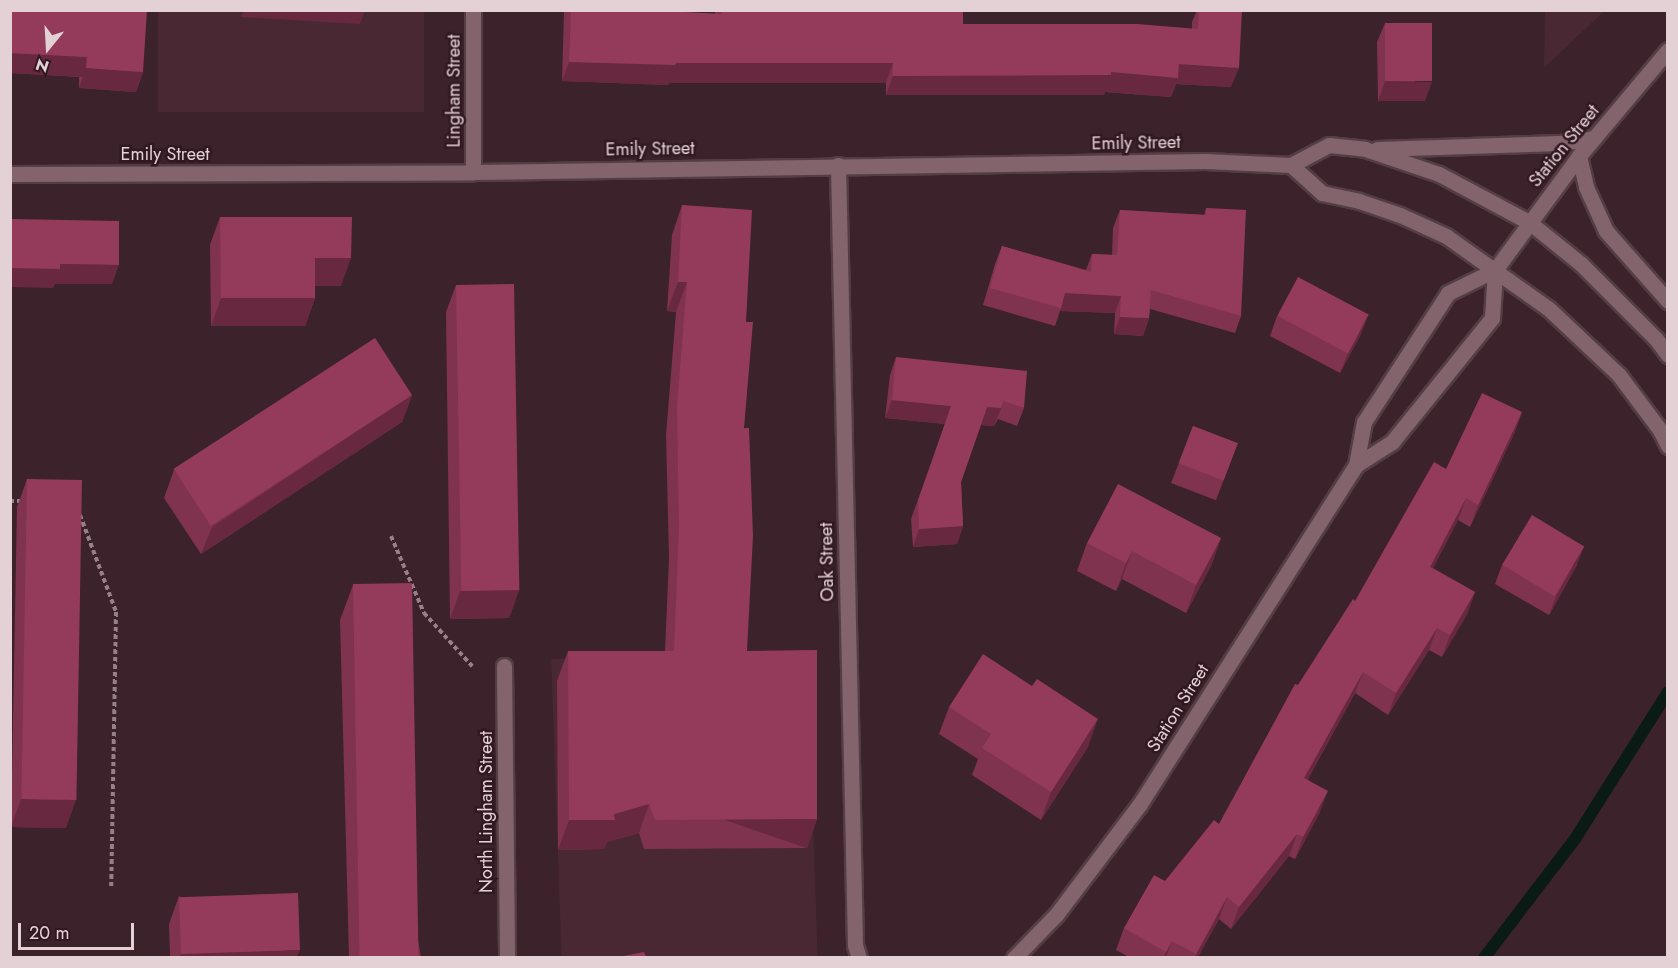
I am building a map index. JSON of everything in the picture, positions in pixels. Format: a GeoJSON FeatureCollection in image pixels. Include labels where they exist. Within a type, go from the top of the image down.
{"type":"FeatureCollection","features":[{"type":"Feature","properties":{"kind":"street","name":"Lingham Street"},"geometry":{"type":"LineString","coordinates":[[473,10],[474,172]]}},
{"type":"Feature","properties":{"kind":"street","name":"Station Street"},"geometry":{"type":"LineString","coordinates":[[1014,957],[1056,915],[1140,804],[1356,465],[1364,422],[1448,293],[1495,270],[1528,222],[1579,156],[1668,50]]}},
{"type":"Feature","properties":{"kind":"street"},"geometry":{"type":"LineString","coordinates":[[1365,149],[1560,143],[1594,138]]}},
{"type":"Feature","properties":{"kind":"street","name":"Emily Street"},"geometry":{"type":"LineString","coordinates":[[10,174],[474,172],[838,165],[1194,162],[1291,165],[1329,145],[1365,149],[1439,174],[1528,222],[1581,264],[1656,339],[1668,355]]}},
{"type":"Feature","properties":{"kind":"street"},"geometry":{"type":"LineString","coordinates":[[1579,156],[1586,187],[1606,231],[1668,301]]}},
{"type":"Feature","properties":{"kind":"street","name":"Oak Street"},"geometry":{"type":"LineString","coordinates":[[838,165],[855,945],[859,957]]}},
{"type":"Feature","properties":{"kind":"street"},"geometry":{"type":"LineString","coordinates":[[1291,165],[1322,193],[1359,201],[1400,215],[1446,236],[1549,309],[1619,375],[1660,430],[1668,446]]}},
{"type":"Feature","properties":{"kind":"street","name":"Station Street"},"geometry":{"type":"LineString","coordinates":[[1356,465],[1392,442],[1492,318],[1495,270]]}},
{"type":"Feature","properties":{"kind":"street","name":"North Lingham Street"},"geometry":{"type":"LineString","coordinates":[[504,666],[507,957]]}},
{"type":"Feature","properties":{"kind":"path"},"geometry":{"type":"LineString","coordinates":[[10,501],[32,502]]}},
{"type":"Feature","properties":{"kind":"path"},"geometry":{"type":"LineString","coordinates":[[80,513],[116,612],[111,889]]}},
{"type":"Feature","properties":{"kind":"path"},"geometry":{"type":"LineString","coordinates":[[391,536],[424,613],[472,667]]}},
{"type":"Feature","properties":{"kind":"shaded area"},"geometry":{"type":"Polygon","coordinates":[[[1545,10],[1604,11],[1544,68],[1545,10]]]}},
{"type":"Feature","properties":{"kind":"shaded area"},"geometry":{"type":"Polygon","coordinates":[[[158,11],[424,11],[424,112],[158,112],[158,11]]]}},
{"type":"Feature","properties":{"kind":"shaded area"},"geometry":{"type":"Polygon","coordinates":[[[807,650],[818,957],[562,958],[551,659],[807,650]]]}},
{"type":"Feature","properties":{"kind":"building"},"geometry":{"type":"Polygon","coordinates":[[[10,10],[147,10],[143,72],[86,68],[87,57],[10,53],[10,10]]]}},
{"type":"Feature","properties":{"kind":"building"},"geometry":{"type":"Polygon","coordinates":[[[571,10],[645,10],[722,14],[722,10],[963,10],[963,24],[1137,24],[1198,29],[1199,10],[1242,10],[1239,68],[1179,64],[1178,78],[1111,72],[1111,75],[893,76],[893,63],[676,63],[675,65],[569,62],[571,10]]]}},
{"type":"Feature","properties":{"kind":"building"},"geometry":{"type":"Polygon","coordinates":[[[1385,23],[1432,23],[1432,81],[1385,81],[1385,23]]]}},
{"type":"Feature","properties":{"kind":"building"},"geometry":{"type":"Polygon","coordinates":[[[682,205],[752,210],[746,322],[753,322],[744,428],[749,428],[753,536],[747,651],[817,650],[817,819],[655,820],[649,804],[614,814],[615,820],[569,820],[568,651],[674,651],[679,528],[677,406],[687,282],[678,282],[682,205]]]}},
{"type":"Feature","properties":{"kind":"building"},"geometry":{"type":"Polygon","coordinates":[[[1206,208],[1246,210],[1241,316],[1151,290],[1149,318],[1120,317],[1121,296],[1065,293],[1061,308],[990,288],[1002,246],[1091,272],[1092,254],[1117,255],[1120,210],[1206,215],[1206,208]]]}},
{"type":"Feature","properties":{"kind":"building"},"geometry":{"type":"Polygon","coordinates":[[[220,217],[352,217],[351,258],[315,258],[315,298],[221,298],[220,217]]]}},
{"type":"Feature","properties":{"kind":"building"},"geometry":{"type":"Polygon","coordinates":[[[10,219],[119,221],[119,265],[60,264],[60,269],[10,268],[10,219]]]}},
{"type":"Feature","properties":{"kind":"building"},"geometry":{"type":"Polygon","coordinates":[[[1298,277],[1369,315],[1348,353],[1277,316],[1298,277]]]}},
{"type":"Feature","properties":{"kind":"building"},"geometry":{"type":"Polygon","coordinates":[[[514,284],[519,590],[461,591],[456,285],[514,284]]]}},
{"type":"Feature","properties":{"kind":"building"},"geometry":{"type":"Polygon","coordinates":[[[375,338],[412,395],[211,526],[174,469],[375,338]]]}},
{"type":"Feature","properties":{"kind":"building"},"geometry":{"type":"Polygon","coordinates":[[[896,357],[1027,371],[1024,408],[1004,401],[1001,408],[987,407],[961,482],[963,526],[919,529],[918,501],[951,406],[892,400],[896,357]]]}},
{"type":"Feature","properties":{"kind":"building"},"geometry":{"type":"Polygon","coordinates":[[[1482,393],[1522,412],[1478,505],[1466,498],[1430,567],[1475,592],[1450,635],[1437,628],[1396,693],[1363,672],[1304,778],[1328,791],[1303,837],[1297,834],[1239,907],[1227,897],[1196,954],[1172,941],[1166,952],[1124,928],[1154,875],[1165,881],[1214,820],[1219,824],[1295,684],[1298,685],[1353,599],[1355,601],[1434,462],[1446,469],[1482,393]]]}},
{"type":"Feature","properties":{"kind":"building"},"geometry":{"type":"Polygon","coordinates":[[[1193,426],[1238,443],[1223,481],[1179,463],[1193,426]]]}},
{"type":"Feature","properties":{"kind":"building"},"geometry":{"type":"Polygon","coordinates":[[[27,479],[82,480],[76,800],[21,799],[27,479]]]}},
{"type":"Feature","properties":{"kind":"building"},"geometry":{"type":"Polygon","coordinates":[[[1118,484],[1221,538],[1196,585],[1132,551],[1126,563],[1087,543],[1118,484]]]}},
{"type":"Feature","properties":{"kind":"building"},"geometry":{"type":"Polygon","coordinates":[[[1532,515],[1584,546],[1554,596],[1502,565],[1532,515]]]}},
{"type":"Feature","properties":{"kind":"building"},"geometry":{"type":"Polygon","coordinates":[[[412,583],[419,957],[360,958],[353,584],[412,583]]]}},
{"type":"Feature","properties":{"kind":"building"},"geometry":{"type":"Polygon","coordinates":[[[983,654],[1032,686],[1037,679],[1098,719],[1051,792],[982,748],[991,734],[949,707],[983,654]]]}},
{"type":"Feature","properties":{"kind":"building"},"geometry":{"type":"Polygon","coordinates":[[[298,893],[300,950],[181,954],[179,897],[298,893]]]}},
{"type":"Feature","properties":{"kind":"building"},"geometry":{"type":"Polygon","coordinates":[[[644,952],[646,957],[618,957],[644,952]]]}},
{"type":"Feature","properties":{"kind":"waterway"},"geometry":{"type":"LineString","coordinates":[[1484,958],[1575,839],[1668,692]]}}]}
